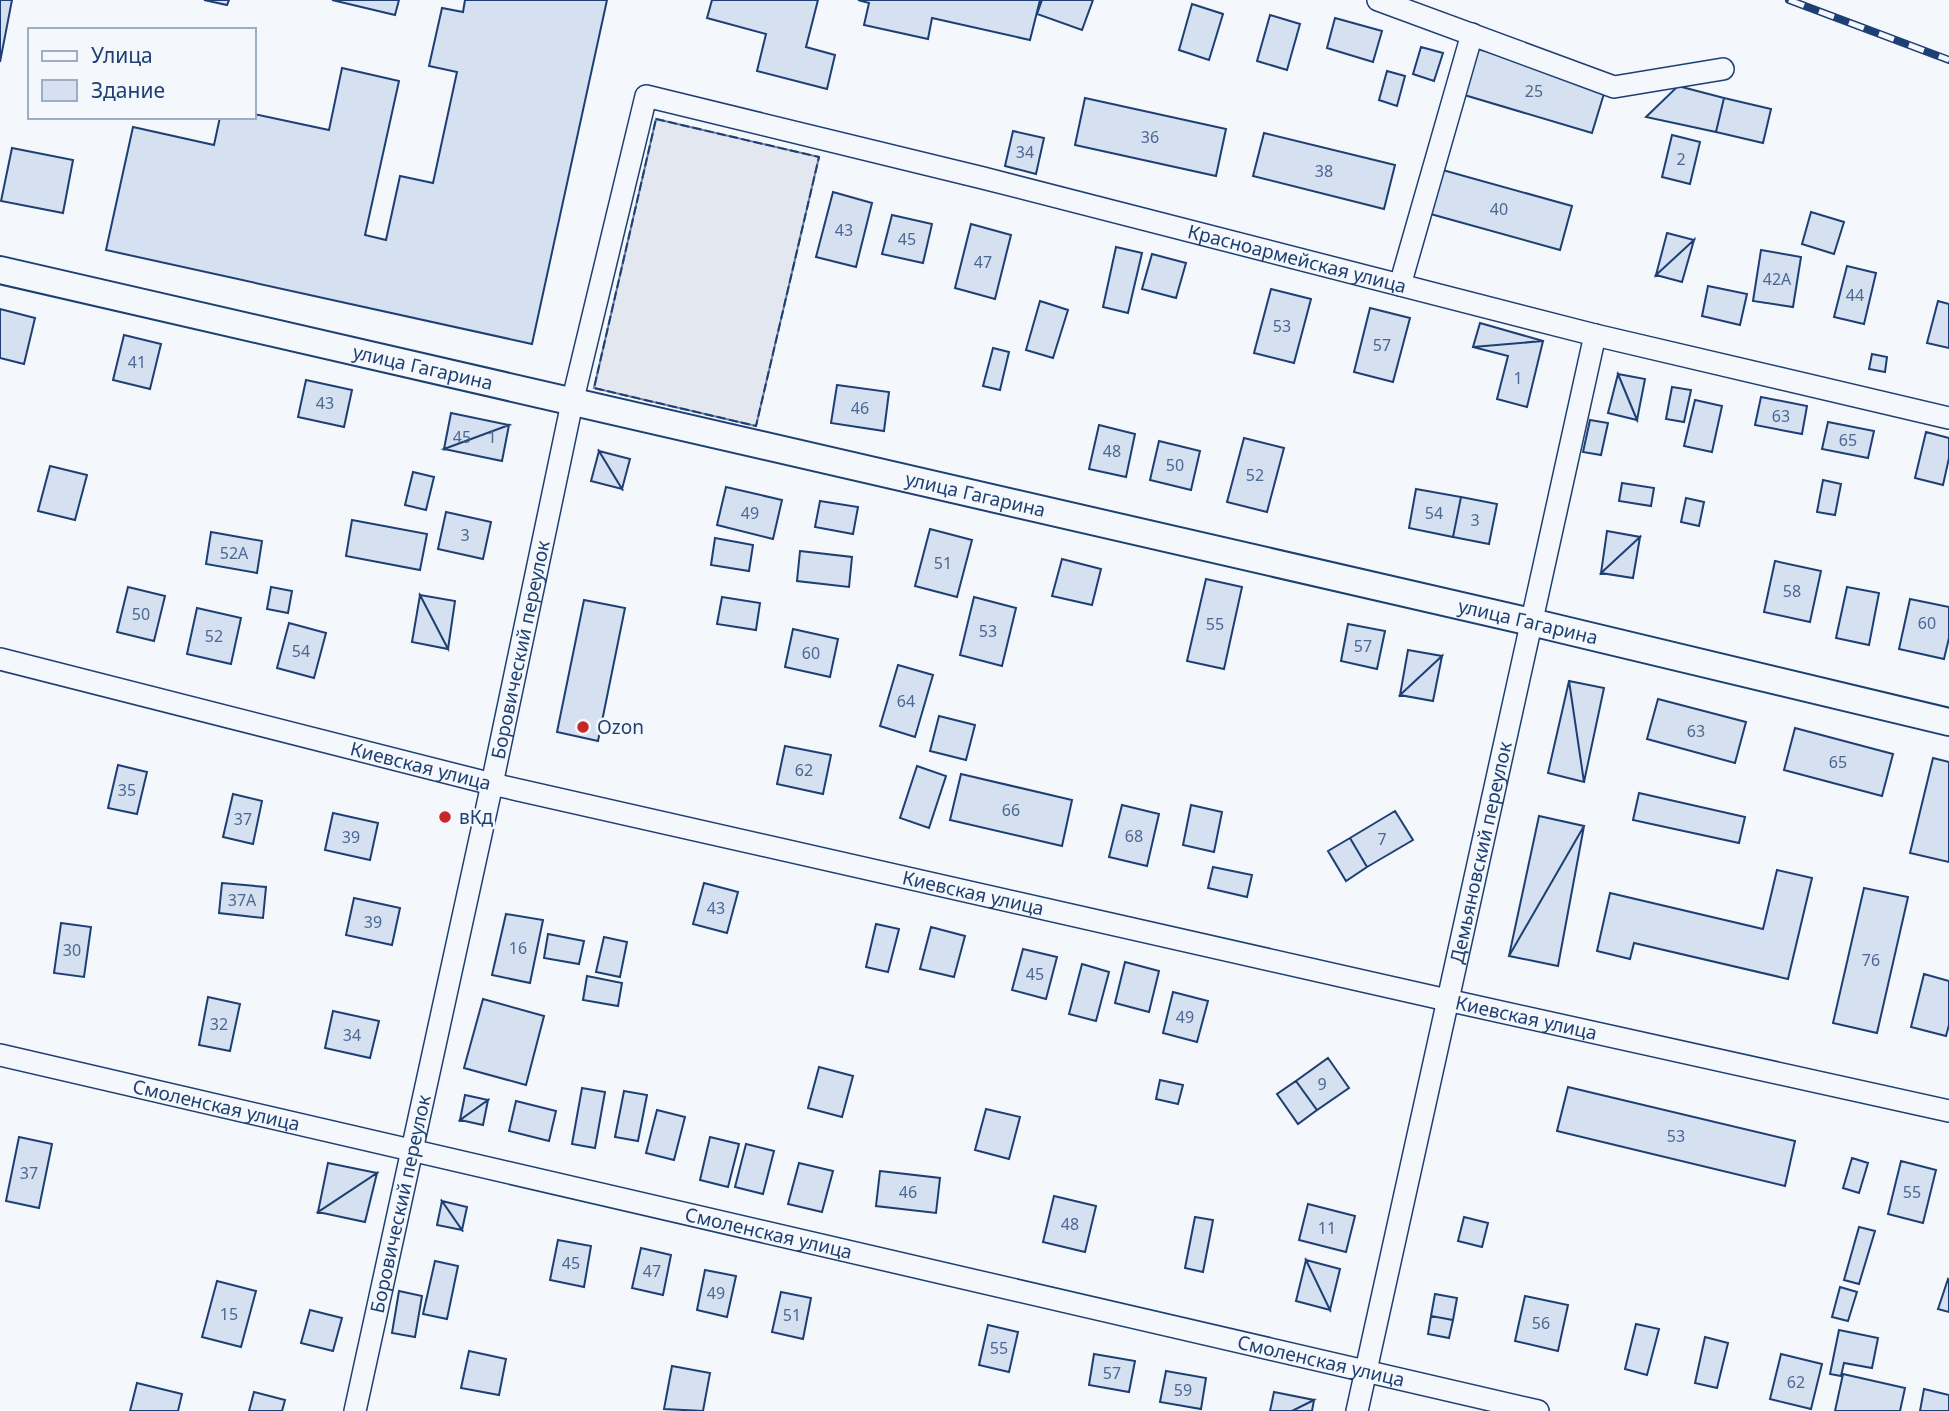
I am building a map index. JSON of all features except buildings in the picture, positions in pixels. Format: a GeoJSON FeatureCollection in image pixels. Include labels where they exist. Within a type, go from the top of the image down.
{"type":"FeatureCollection","features":[{"type":"Feature","properties":{"kind":"street"},"geometry":{"type":"LineString","coordinates":[[1378,0],[1614,87],[1723,69]]}},
{"type":"Feature","properties":{"kind":"street"},"geometry":{"type":"LineString","coordinates":[[1400,285],[1472,34]]}},
{"type":"Feature","properties":{"kind":"street","name":"Красноармейская улица"},"geometry":{"type":"LineString","coordinates":[[646,96],[983,178],[1595,335],[1949,418]]}},
{"type":"Feature","properties":{"kind":"street","name":"Боровический переулок"},"geometry":{"type":"LineString","coordinates":[[355,1411],[413,1152],[572,402],[646,96]]}},
{"type":"Feature","properties":{"kind":"street","name":"улица Гагарина"},"geometry":{"type":"LineString","coordinates":[[0,270],[1531,622],[1949,722]]}},
{"type":"Feature","properties":{"kind":"street","name":"Демьяновский переулок"},"geometry":{"type":"LineString","coordinates":[[1357,1411],[1595,335]]}},
{"type":"Feature","properties":{"kind":"street","name":"Киевская улица"},"geometry":{"type":"LineString","coordinates":[[0,659],[492,784],[1949,1111]]}},
{"type":"Feature","properties":{"kind":"street","name":"Смоленская улица"},"geometry":{"type":"LineString","coordinates":[[0,1055],[1538,1411]]}},
{"type":"Feature","properties":{"kind":"shaded area"},"geometry":{"type":"Polygon","coordinates":[[[656,119],[819,157],[756,426],[594,388],[656,119]]]}},
{"type":"Feature","properties":{"kind":"railway"},"geometry":{"type":"LineString","coordinates":[[1789,0],[1949,60]]}},
{"type":"Feature","properties":{"kind":"fence"},"geometry":{"type":"LineString","coordinates":[[656,119],[819,157],[756,426],[594,388],[656,119]]}},
{"type":"Feature","properties":{"kind":"place","name":"Ozon"},"geometry":{"type":"Point","coordinates":[583,727]}},
{"type":"Feature","properties":{"kind":"place","name":"вКд"},"geometry":{"type":"Point","coordinates":[445,817]}}]}
